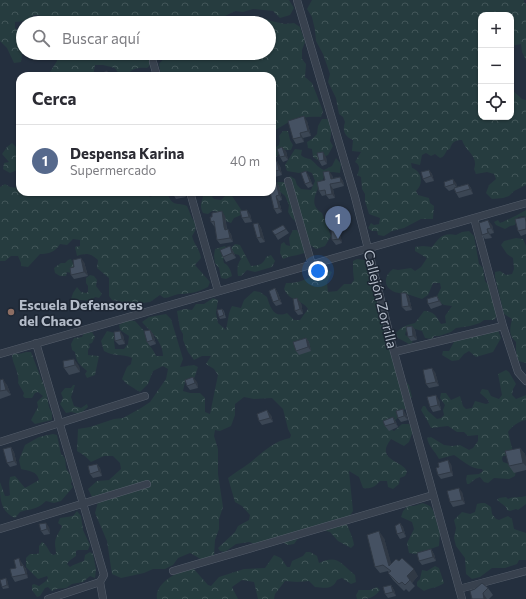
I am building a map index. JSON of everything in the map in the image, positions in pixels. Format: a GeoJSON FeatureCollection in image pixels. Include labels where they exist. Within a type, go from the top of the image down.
{"type":"FeatureCollection","features":[{"type":"Feature","properties":{"kind":"street","name":"Callejón Zorrilla"},"geometry":{"type":"LineString","coordinates":[[297,0],[355,197],[394,352],[462,599]]}},
{"type":"Feature","properties":{"kind":"street"},"geometry":{"type":"LineString","coordinates":[[153,62],[156,72]]}},
{"type":"Feature","properties":{"kind":"street"},"geometry":{"type":"LineString","coordinates":[[288,181],[312,265]]}},
{"type":"Feature","properties":{"kind":"street"},"geometry":{"type":"LineString","coordinates":[[191,196],[218,291]]}},
{"type":"Feature","properties":{"kind":"street"},"geometry":{"type":"LineString","coordinates":[[0,354],[526,203]]}},
{"type":"Feature","properties":{"kind":"street"},"geometry":{"type":"LineString","coordinates":[[474,218],[503,326],[518,372],[526,381]]}},
{"type":"Feature","properties":{"kind":"street"},"geometry":{"type":"LineString","coordinates":[[394,352],[503,326]]}},
{"type":"Feature","properties":{"kind":"street"},"geometry":{"type":"LineString","coordinates":[[36,343],[104,574],[100,582],[103,599]]}},
{"type":"Feature","properties":{"kind":"street"},"geometry":{"type":"LineString","coordinates":[[0,442],[145,396]]}},
{"type":"Feature","properties":{"kind":"street"},"geometry":{"type":"LineString","coordinates":[[0,529],[147,484]]}},
{"type":"Feature","properties":{"kind":"street"},"geometry":{"type":"LineString","coordinates":[[173,571],[433,495]]}},
{"type":"Feature","properties":{"kind":"street"},"geometry":{"type":"LineString","coordinates":[[459,589],[526,571]]}},
{"type":"Feature","properties":{"kind":"street"},"geometry":{"type":"LineString","coordinates":[[48,599],[100,582]]}},
{"type":"Feature","properties":{"kind":"green space"},"geometry":{"type":"Polygon","coordinates":[[[0,0],[289,0],[294,8],[290,15],[280,18],[273,11],[253,9],[243,12],[235,11],[225,16],[16,16],[16,60],[21,60],[21,62],[14,63],[7,48],[0,41],[0,0]]]}},
{"type":"Feature","properties":{"kind":"green space"},"geometry":{"type":"Polygon","coordinates":[[[312,0],[524,0],[526,4],[526,60],[522,52],[521,44],[514,45],[514,12],[478,12],[478,120],[514,120],[514,92],[522,99],[526,100],[526,185],[514,191],[509,196],[492,199],[486,193],[489,185],[496,179],[494,174],[487,172],[476,174],[474,169],[475,161],[473,157],[462,140],[457,140],[441,158],[435,154],[431,156],[426,153],[422,155],[420,165],[411,163],[412,168],[418,172],[421,178],[419,188],[416,191],[418,195],[429,198],[430,203],[434,206],[433,219],[421,219],[404,228],[392,231],[384,236],[378,235],[377,231],[372,231],[368,228],[371,223],[374,225],[379,224],[380,218],[369,214],[365,201],[365,194],[362,189],[361,177],[357,175],[359,166],[355,162],[361,152],[352,151],[353,140],[345,133],[345,122],[343,117],[339,114],[336,98],[328,82],[330,74],[323,54],[316,41],[312,17],[307,9],[312,0]]]}},
{"type":"Feature","properties":{"kind":"green space"},"geometry":{"type":"Polygon","coordinates":[[[276,22],[285,24],[294,23],[300,27],[305,42],[302,50],[302,59],[306,64],[305,77],[312,83],[323,111],[321,117],[296,119],[276,129],[276,72],[160,72],[159,64],[163,60],[276,60],[276,22]]]}},
{"type":"Feature","properties":{"kind":"green space"},"geometry":{"type":"Polygon","coordinates":[[[156,60],[147,68],[135,69],[130,72],[118,72],[115,68],[95,65],[94,72],[50,72],[57,61],[156,60]]]}},
{"type":"Feature","properties":{"kind":"green space"},"geometry":{"type":"Polygon","coordinates":[[[322,119],[328,119],[331,130],[330,141],[333,146],[328,155],[317,160],[313,157],[312,149],[308,148],[307,142],[317,134],[318,126],[322,119]]]}},
{"type":"Feature","properties":{"kind":"green space"},"geometry":{"type":"Polygon","coordinates":[[[283,131],[288,131],[293,145],[291,150],[281,150],[276,157],[276,147],[279,145],[280,140],[279,136],[283,131]]]}},
{"type":"Feature","properties":{"kind":"green space"},"geometry":{"type":"Polygon","coordinates":[[[12,143],[16,147],[16,171],[10,173],[3,169],[4,163],[9,162],[2,154],[12,143]]]}},
{"type":"Feature","properties":{"kind":"green space"},"geometry":{"type":"Polygon","coordinates":[[[295,149],[302,150],[302,156],[310,159],[324,170],[332,166],[336,158],[341,164],[340,173],[323,173],[324,177],[315,196],[315,205],[322,213],[331,236],[325,246],[316,249],[309,244],[296,222],[291,217],[288,212],[289,205],[285,196],[278,190],[277,182],[284,182],[288,189],[286,181],[290,176],[295,179],[297,185],[301,189],[311,190],[315,181],[312,173],[307,171],[299,173],[287,171],[285,165],[295,149]]]}},
{"type":"Feature","properties":{"kind":"green space"},"geometry":{"type":"Polygon","coordinates":[[[5,184],[10,187],[16,188],[16,196],[168,196],[174,203],[187,206],[196,224],[195,231],[192,236],[201,258],[195,265],[210,282],[208,287],[187,294],[178,294],[166,298],[160,295],[150,302],[124,306],[124,302],[112,300],[109,296],[109,278],[97,268],[98,260],[88,254],[77,256],[75,247],[80,246],[80,240],[73,239],[67,245],[60,244],[52,252],[40,254],[28,267],[21,266],[18,256],[11,256],[5,261],[0,261],[0,187],[5,184]]]}},
{"type":"Feature","properties":{"kind":"green space"},"geometry":{"type":"Polygon","coordinates":[[[203,196],[213,196],[214,199],[221,200],[225,196],[232,196],[242,211],[241,215],[234,218],[231,223],[223,220],[215,211],[208,214],[203,213],[201,204],[203,196]]]}},
{"type":"Feature","properties":{"kind":"green space"},"geometry":{"type":"Polygon","coordinates":[[[526,210],[526,217],[518,217],[515,225],[505,229],[496,225],[494,222],[498,220],[500,223],[526,210]]]}},
{"type":"Feature","properties":{"kind":"green space"},"geometry":{"type":"Polygon","coordinates":[[[293,230],[297,230],[308,251],[283,259],[280,253],[281,244],[284,242],[286,245],[290,246],[289,238],[293,230]]]}},
{"type":"Feature","properties":{"kind":"green space"},"geometry":{"type":"Polygon","coordinates":[[[469,231],[474,236],[479,264],[483,268],[485,281],[494,292],[500,312],[494,320],[484,320],[470,326],[456,328],[451,332],[434,336],[432,339],[425,338],[422,331],[414,329],[406,331],[405,335],[413,339],[412,343],[409,344],[398,338],[396,333],[405,326],[415,323],[424,311],[432,313],[436,316],[441,324],[446,323],[445,316],[452,306],[444,305],[435,300],[441,288],[440,283],[433,283],[428,295],[422,299],[408,294],[395,292],[388,288],[386,279],[388,274],[393,269],[398,270],[411,268],[415,271],[421,267],[427,258],[415,251],[415,247],[432,247],[442,236],[448,234],[456,235],[469,231]]]}},
{"type":"Feature","properties":{"kind":"green space"},"geometry":{"type":"Polygon","coordinates":[[[516,238],[523,239],[526,246],[526,363],[518,361],[516,342],[510,331],[512,319],[504,314],[495,277],[495,272],[500,271],[506,275],[512,274],[514,269],[513,258],[507,254],[501,245],[504,241],[516,238]]]}},
{"type":"Feature","properties":{"kind":"green space"},"geometry":{"type":"Polygon","coordinates":[[[235,244],[240,245],[251,266],[260,264],[266,257],[271,255],[275,261],[272,267],[255,272],[247,270],[241,276],[238,276],[237,272],[241,259],[239,255],[231,253],[230,249],[235,244]]]}},
{"type":"Feature","properties":{"kind":"green space"},"geometry":{"type":"Polygon","coordinates":[[[225,246],[227,249],[227,256],[223,259],[224,263],[230,268],[232,276],[226,279],[221,278],[214,256],[215,249],[225,246]]]}},
{"type":"Feature","properties":{"kind":"green space"},"geometry":{"type":"Polygon","coordinates":[[[71,259],[75,268],[71,273],[67,272],[66,276],[60,276],[55,273],[54,268],[71,259]]]}},
{"type":"Feature","properties":{"kind":"green space"},"geometry":{"type":"Polygon","coordinates":[[[357,259],[365,260],[369,264],[381,320],[388,339],[397,347],[399,377],[409,385],[412,397],[406,408],[389,428],[394,431],[402,424],[409,424],[413,431],[409,442],[404,446],[391,439],[387,446],[386,452],[388,456],[405,468],[407,472],[405,476],[400,478],[399,484],[393,489],[388,487],[387,481],[380,481],[373,487],[363,488],[359,477],[349,471],[353,511],[346,522],[354,545],[351,548],[338,541],[330,532],[315,528],[302,533],[294,544],[288,545],[278,540],[264,547],[249,542],[236,544],[225,552],[220,551],[218,548],[235,532],[238,526],[249,520],[250,515],[242,506],[235,502],[228,478],[271,446],[290,438],[291,435],[283,409],[272,398],[254,399],[244,397],[235,404],[235,415],[231,426],[220,431],[215,430],[214,436],[218,449],[218,474],[223,507],[219,519],[219,529],[215,540],[214,556],[205,564],[199,558],[190,553],[178,558],[173,565],[165,569],[153,569],[144,573],[121,578],[112,574],[107,541],[95,513],[98,502],[93,499],[88,489],[97,481],[109,480],[121,469],[120,463],[113,456],[104,456],[91,462],[77,451],[78,429],[123,418],[150,402],[166,379],[168,369],[163,366],[153,371],[148,384],[140,392],[127,384],[122,379],[127,367],[131,364],[132,358],[111,354],[104,351],[101,341],[107,331],[115,333],[115,349],[124,349],[128,344],[129,336],[120,330],[119,325],[128,320],[135,321],[146,333],[148,344],[156,356],[163,356],[159,342],[153,333],[142,322],[149,317],[166,314],[171,319],[183,359],[180,367],[194,365],[198,367],[194,379],[185,382],[183,391],[200,393],[205,398],[205,412],[210,414],[218,375],[214,369],[206,364],[211,356],[202,356],[194,360],[188,352],[180,329],[177,311],[185,309],[192,310],[196,304],[204,304],[213,298],[218,300],[216,313],[218,323],[226,330],[232,306],[241,308],[244,300],[254,291],[260,292],[267,297],[271,308],[276,313],[287,313],[294,320],[300,320],[308,309],[303,304],[290,297],[284,289],[286,283],[306,279],[324,269],[332,272],[327,283],[328,292],[337,291],[344,284],[351,284],[354,280],[353,261],[357,259]]]}},
{"type":"Feature","properties":{"kind":"green space"},"geometry":{"type":"Polygon","coordinates":[[[90,275],[94,276],[97,280],[96,286],[102,294],[99,298],[95,297],[91,301],[80,300],[75,302],[71,299],[77,287],[81,292],[88,292],[86,278],[90,275]]]}},
{"type":"Feature","properties":{"kind":"green space"},"geometry":{"type":"Polygon","coordinates":[[[486,330],[498,330],[501,338],[493,352],[476,357],[469,351],[459,360],[452,361],[442,355],[443,351],[449,351],[455,340],[476,335],[484,335],[486,330]]]}},
{"type":"Feature","properties":{"kind":"green space"},"geometry":{"type":"Polygon","coordinates":[[[92,332],[95,337],[92,343],[89,344],[90,347],[88,350],[88,355],[99,356],[95,375],[87,378],[85,374],[87,371],[78,363],[71,344],[74,338],[82,337],[84,333],[92,332]]]}},
{"type":"Feature","properties":{"kind":"green space"},"geometry":{"type":"Polygon","coordinates":[[[31,352],[46,391],[49,407],[52,413],[52,420],[35,424],[31,420],[38,407],[37,402],[43,396],[38,392],[35,393],[32,398],[25,398],[23,396],[24,393],[18,383],[18,376],[12,356],[14,353],[19,354],[31,352]]]}},
{"type":"Feature","properties":{"kind":"green space"},"geometry":{"type":"Polygon","coordinates":[[[506,370],[509,372],[516,384],[512,395],[516,399],[526,395],[526,420],[516,424],[508,432],[513,452],[511,455],[503,456],[502,459],[503,462],[512,465],[516,469],[515,476],[509,479],[494,478],[488,483],[484,482],[480,477],[467,484],[467,475],[479,474],[483,471],[482,469],[471,466],[454,455],[439,459],[429,444],[427,438],[431,437],[444,445],[460,445],[469,450],[473,448],[478,441],[478,435],[468,436],[464,432],[457,432],[448,426],[431,428],[421,410],[423,406],[425,406],[437,419],[441,418],[444,415],[443,410],[445,405],[440,398],[441,393],[446,393],[451,400],[460,396],[463,406],[466,409],[472,408],[475,401],[486,404],[489,403],[488,400],[480,393],[482,389],[488,390],[491,396],[499,399],[502,395],[498,374],[506,370]]]}},
{"type":"Feature","properties":{"kind":"green space"},"geometry":{"type":"Polygon","coordinates":[[[75,385],[71,397],[74,406],[81,408],[87,404],[88,407],[80,414],[71,412],[66,413],[60,404],[63,398],[61,393],[65,388],[71,388],[75,385]]]}},
{"type":"Feature","properties":{"kind":"green space"},"geometry":{"type":"Polygon","coordinates":[[[53,434],[57,435],[61,454],[65,460],[66,468],[72,479],[71,484],[73,487],[61,501],[54,503],[46,501],[36,508],[20,512],[15,518],[6,512],[2,504],[0,482],[5,496],[8,496],[10,495],[10,477],[15,476],[25,488],[39,480],[35,473],[21,469],[19,460],[25,445],[39,437],[53,434]]]}},
{"type":"Feature","properties":{"kind":"green space"},"geometry":{"type":"Polygon","coordinates":[[[526,496],[526,504],[518,510],[507,510],[506,507],[497,500],[499,498],[506,497],[508,499],[526,496]]]}},
{"type":"Feature","properties":{"kind":"green space"},"geometry":{"type":"Polygon","coordinates":[[[423,503],[430,506],[433,510],[440,533],[439,546],[416,554],[409,553],[407,543],[414,529],[412,522],[401,517],[403,511],[408,506],[423,503]]]}},
{"type":"Feature","properties":{"kind":"green space"},"geometry":{"type":"Polygon","coordinates":[[[485,503],[491,507],[492,514],[496,519],[499,520],[508,516],[512,519],[514,529],[526,533],[526,560],[519,560],[517,564],[505,568],[492,568],[480,577],[472,579],[466,574],[465,558],[456,546],[454,538],[456,528],[454,520],[462,512],[470,514],[475,512],[477,504],[485,503]]]}},
{"type":"Feature","properties":{"kind":"green space"},"geometry":{"type":"Polygon","coordinates":[[[77,511],[81,516],[83,530],[90,545],[88,550],[76,551],[76,556],[67,564],[70,567],[84,561],[85,555],[90,552],[93,554],[96,569],[95,578],[90,576],[83,582],[52,591],[48,587],[45,588],[40,596],[37,597],[32,590],[32,585],[34,584],[39,586],[48,578],[47,576],[38,579],[26,567],[26,558],[30,554],[39,553],[39,546],[42,542],[46,545],[51,554],[56,554],[55,541],[62,526],[58,523],[60,518],[73,516],[77,511]]]}},
{"type":"Feature","properties":{"kind":"green space"},"geometry":{"type":"Polygon","coordinates":[[[306,552],[310,552],[317,556],[319,563],[325,560],[335,560],[339,562],[355,575],[356,582],[351,584],[342,578],[337,580],[330,587],[325,588],[315,587],[309,581],[285,581],[275,594],[274,599],[258,599],[254,582],[242,580],[232,587],[238,599],[157,599],[159,588],[168,578],[192,567],[208,585],[211,586],[219,577],[244,569],[265,568],[274,555],[281,558],[287,567],[290,567],[292,561],[303,556],[306,552]]]}},
{"type":"Feature","properties":{"kind":"green space"},"geometry":{"type":"Polygon","coordinates":[[[435,566],[439,568],[444,583],[424,591],[417,586],[422,570],[427,571],[435,566]]]}},
{"type":"Feature","properties":{"kind":"green space"},"geometry":{"type":"Polygon","coordinates":[[[377,587],[380,590],[373,597],[367,599],[357,599],[356,595],[359,590],[370,590],[377,587]]]}},
{"type":"Feature","properties":{"kind":"building"},"geometry":{"type":"Polygon","coordinates":[[[304,116],[308,131],[300,133],[301,137],[293,139],[288,121],[304,116]]]}},
{"type":"Feature","properties":{"kind":"building"},"geometry":{"type":"Polygon","coordinates":[[[282,147],[285,156],[280,157],[277,149],[282,147]]]}},
{"type":"Feature","properties":{"kind":"building"},"geometry":{"type":"Polygon","coordinates":[[[323,152],[324,160],[319,161],[317,153],[323,152]]]}},
{"type":"Feature","properties":{"kind":"building"},"geometry":{"type":"Polygon","coordinates":[[[276,161],[279,170],[276,171],[276,161]]]}},
{"type":"Feature","properties":{"kind":"building"},"geometry":{"type":"Polygon","coordinates":[[[429,170],[431,176],[423,179],[421,172],[429,170]]]}},
{"type":"Feature","properties":{"kind":"building"},"geometry":{"type":"Polygon","coordinates":[[[306,171],[310,182],[305,184],[301,173],[306,171]]]}},
{"type":"Feature","properties":{"kind":"building"},"geometry":{"type":"Polygon","coordinates":[[[329,171],[331,179],[340,177],[341,182],[330,184],[332,194],[326,195],[325,190],[319,191],[317,182],[325,180],[323,172],[329,171]]]}},
{"type":"Feature","properties":{"kind":"building"},"geometry":{"type":"Polygon","coordinates":[[[453,179],[454,184],[445,187],[444,182],[453,179]]]}},
{"type":"Feature","properties":{"kind":"building"},"geometry":{"type":"Polygon","coordinates":[[[276,182],[279,195],[276,196],[276,182]]]}},
{"type":"Feature","properties":{"kind":"building"},"geometry":{"type":"Polygon","coordinates":[[[468,184],[470,189],[456,193],[454,188],[468,184]]]}},
{"type":"Feature","properties":{"kind":"building"},"geometry":{"type":"Polygon","coordinates":[[[271,196],[276,196],[279,208],[274,209],[271,196]]]}},
{"type":"Feature","properties":{"kind":"building"},"geometry":{"type":"Polygon","coordinates":[[[247,210],[249,217],[242,218],[240,211],[247,210]]]}},
{"type":"Feature","properties":{"kind":"building"},"geometry":{"type":"Polygon","coordinates":[[[222,211],[224,227],[225,230],[228,229],[230,238],[217,240],[214,221],[211,222],[210,217],[212,217],[212,213],[222,211]]]}},
{"type":"Feature","properties":{"kind":"building"},"geometry":{"type":"Polygon","coordinates":[[[525,217],[526,229],[518,231],[515,219],[525,217]]]}},
{"type":"Feature","properties":{"kind":"building"},"geometry":{"type":"Polygon","coordinates":[[[488,220],[491,228],[487,229],[488,233],[482,235],[479,223],[488,220]]]}},
{"type":"Feature","properties":{"kind":"building"},"geometry":{"type":"Polygon","coordinates":[[[258,223],[261,237],[257,238],[253,224],[258,223]]]}},
{"type":"Feature","properties":{"kind":"building"},"geometry":{"type":"Polygon","coordinates":[[[283,225],[286,229],[275,235],[272,231],[283,225]]]}},
{"type":"Feature","properties":{"kind":"building"},"geometry":{"type":"Polygon","coordinates":[[[337,229],[339,239],[332,240],[331,230],[337,229]]]}},
{"type":"Feature","properties":{"kind":"building"},"geometry":{"type":"Polygon","coordinates":[[[230,246],[232,253],[223,257],[220,250],[230,246]]]}},
{"type":"Feature","properties":{"kind":"building"},"geometry":{"type":"Polygon","coordinates":[[[81,258],[84,272],[71,275],[70,268],[74,267],[73,260],[81,258]]]}},
{"type":"Feature","properties":{"kind":"building"},"geometry":{"type":"Polygon","coordinates":[[[275,288],[279,300],[273,302],[269,291],[275,288]]]}},
{"type":"Feature","properties":{"kind":"building"},"geometry":{"type":"Polygon","coordinates":[[[401,293],[406,293],[409,306],[402,307],[401,293]]]}},
{"type":"Feature","properties":{"kind":"building"},"geometry":{"type":"Polygon","coordinates":[[[437,296],[439,301],[428,304],[427,299],[437,296]]]}},
{"type":"Feature","properties":{"kind":"building"},"geometry":{"type":"Polygon","coordinates":[[[297,298],[300,309],[295,311],[293,299],[297,298]]]}},
{"type":"Feature","properties":{"kind":"building"},"geometry":{"type":"Polygon","coordinates":[[[222,309],[224,315],[219,317],[217,310],[222,309]]]}},
{"type":"Feature","properties":{"kind":"building"},"geometry":{"type":"Polygon","coordinates":[[[412,326],[413,336],[408,337],[406,327],[412,326]]]}},
{"type":"Feature","properties":{"kind":"building"},"geometry":{"type":"Polygon","coordinates":[[[150,330],[153,340],[147,342],[144,331],[150,330]]]}},
{"type":"Feature","properties":{"kind":"building"},"geometry":{"type":"Polygon","coordinates":[[[120,331],[122,339],[115,341],[114,332],[120,331]]]}},
{"type":"Feature","properties":{"kind":"building"},"geometry":{"type":"Polygon","coordinates":[[[306,338],[308,347],[296,351],[293,342],[306,338]]]}},
{"type":"Feature","properties":{"kind":"building"},"geometry":{"type":"Polygon","coordinates":[[[74,359],[75,365],[64,368],[63,361],[74,359]]]}},
{"type":"Feature","properties":{"kind":"building"},"geometry":{"type":"Polygon","coordinates":[[[432,368],[436,382],[426,384],[423,370],[432,368]]]}},
{"type":"Feature","properties":{"kind":"building"},"geometry":{"type":"Polygon","coordinates":[[[193,377],[195,383],[187,386],[185,380],[193,377]]]}},
{"type":"Feature","properties":{"kind":"building"},"geometry":{"type":"Polygon","coordinates":[[[3,379],[6,390],[0,391],[0,380],[3,379]]]}},
{"type":"Feature","properties":{"kind":"building"},"geometry":{"type":"Polygon","coordinates":[[[436,395],[438,405],[430,407],[427,397],[436,395]]]}},
{"type":"Feature","properties":{"kind":"building"},"geometry":{"type":"Polygon","coordinates":[[[403,409],[404,416],[398,418],[396,411],[403,409]]]}},
{"type":"Feature","properties":{"kind":"building"},"geometry":{"type":"Polygon","coordinates":[[[267,410],[270,418],[259,421],[257,414],[267,410]]]}},
{"type":"Feature","properties":{"kind":"building"},"geometry":{"type":"Polygon","coordinates":[[[393,417],[395,423],[385,426],[383,421],[393,417]]]}},
{"type":"Feature","properties":{"kind":"building"},"geometry":{"type":"Polygon","coordinates":[[[11,447],[14,461],[7,463],[3,449],[11,447]]]}},
{"type":"Feature","properties":{"kind":"building"},"geometry":{"type":"Polygon","coordinates":[[[520,448],[523,463],[509,466],[505,451],[520,448]]]}},
{"type":"Feature","properties":{"kind":"building"},"geometry":{"type":"Polygon","coordinates":[[[448,460],[451,472],[438,475],[436,468],[439,467],[438,463],[448,460]]]}},
{"type":"Feature","properties":{"kind":"building"},"geometry":{"type":"Polygon","coordinates":[[[97,464],[99,471],[90,474],[88,466],[97,464]]]}},
{"type":"Feature","properties":{"kind":"building"},"geometry":{"type":"Polygon","coordinates":[[[459,488],[462,500],[450,502],[447,491],[459,488]]]}},
{"type":"Feature","properties":{"kind":"building"},"geometry":{"type":"Polygon","coordinates":[[[46,523],[47,529],[41,531],[39,524],[46,523]]]}},
{"type":"Feature","properties":{"kind":"building"},"geometry":{"type":"Polygon","coordinates":[[[400,523],[403,532],[397,534],[395,526],[400,523]]]}},
{"type":"Feature","properties":{"kind":"building"},"geometry":{"type":"Polygon","coordinates":[[[379,531],[389,566],[396,559],[399,561],[402,558],[414,569],[407,576],[410,580],[405,585],[402,582],[399,584],[388,573],[391,571],[383,565],[375,567],[367,535],[379,531]]]}},
{"type":"Feature","properties":{"kind":"building"},"geometry":{"type":"Polygon","coordinates":[[[431,549],[433,557],[419,561],[417,553],[431,549]]]}},
{"type":"Feature","properties":{"kind":"building"},"geometry":{"type":"Polygon","coordinates":[[[19,558],[21,566],[23,565],[26,574],[12,577],[10,569],[16,568],[14,560],[19,558]]]}},
{"type":"Feature","properties":{"kind":"building"},"geometry":{"type":"Polygon","coordinates":[[[6,578],[7,585],[2,587],[0,580],[6,578]]]}},
{"type":"Feature","properties":{"kind":"building"},"geometry":{"type":"Polygon","coordinates":[[[482,583],[488,588],[483,593],[484,599],[472,599],[470,591],[482,583]]]}},
{"type":"Feature","properties":{"kind":"building"},"geometry":{"type":"Polygon","coordinates":[[[391,585],[393,592],[385,594],[383,587],[391,585]]]}},
{"type":"Feature","properties":{"kind":"place","name":"Despensa Karina"},"geometry":{"type":"Point","coordinates":[338,239]}},
{"type":"Feature","properties":{"kind":"place","name":"Escuela Defensores del Chaco"},"geometry":{"type":"Point","coordinates":[11,312]}}]}
